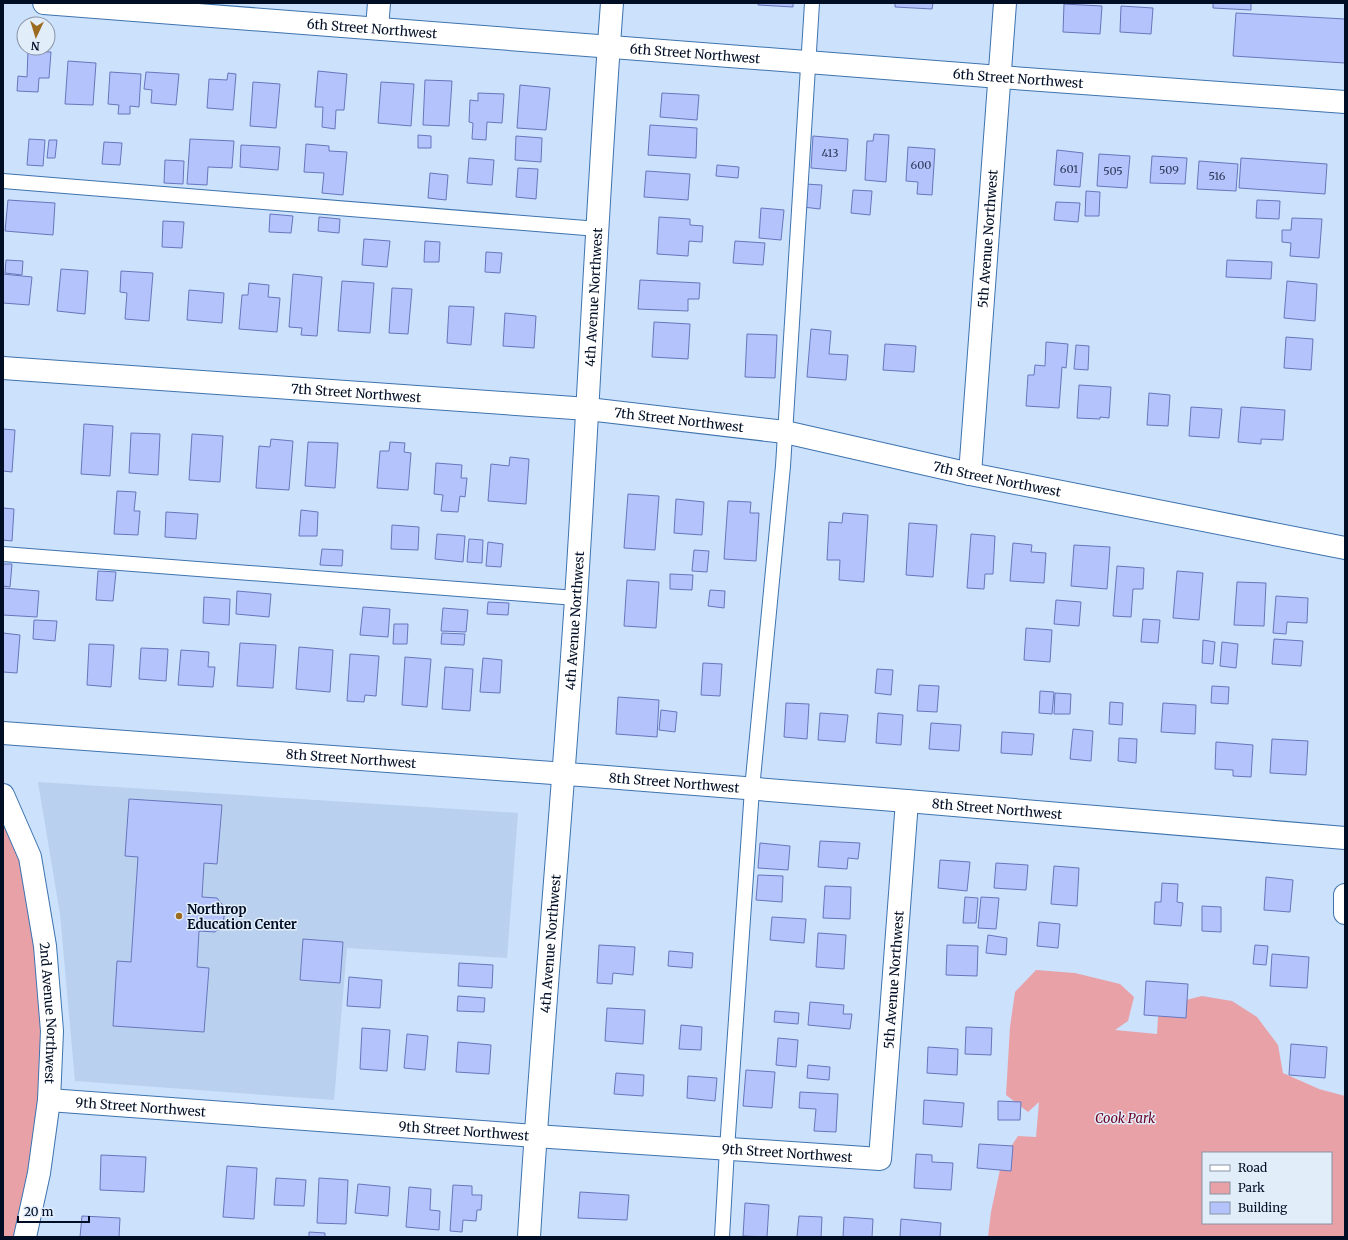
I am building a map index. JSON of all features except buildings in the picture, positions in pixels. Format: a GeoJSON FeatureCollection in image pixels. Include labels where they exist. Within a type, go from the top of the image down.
{"type":"FeatureCollection","features":[{"type":"Feature","properties":{"kind":"street","name":"6th Street Northwest"},"geometry":{"type":"LineString","coordinates":[[44,3],[1000,77],[1345,102]]}},
{"type":"Feature","properties":{"kind":"street"},"geometry":{"type":"LineString","coordinates":[[377,28],[379,3]]}},
{"type":"Feature","properties":{"kind":"street","name":"4th Avenue Northwest"},"geometry":{"type":"LineString","coordinates":[[529,1237],[535,1136],[564,774],[576,598],[612,3]]}},
{"type":"Feature","properties":{"kind":"street","name":"5th Avenue Northwest"},"geometry":{"type":"LineString","coordinates":[[970,474],[1005,3]]}},
{"type":"Feature","properties":{"kind":"street","name":"7th Street Northwest"},"geometry":{"type":"LineString","coordinates":[[3,368],[588,409],[785,432],[970,474],[1345,548]]}},
{"type":"Feature","properties":{"kind":"street","name":"8th Street Northwest"},"geometry":{"type":"LineString","coordinates":[[3,733],[564,774],[1345,838]]}},
{"type":"Feature","properties":{"kind":"street","name":"2nd Avenue Northwest"},"geometry":{"type":"LineString","coordinates":[[3,795],[30,857],[45,946],[52,1031],[49,1100],[39,1173],[25,1237]]}},
{"type":"Feature","properties":{"kind":"street","name":"5th Avenue Northwest"},"geometry":{"type":"LineString","coordinates":[[880,1159],[907,801]]}},
{"type":"Feature","properties":{"kind":"street"},"geometry":{"type":"LineString","coordinates":[[1345,895],[1345,913]]}},
{"type":"Feature","properties":{"kind":"street","name":"9th Street Northwest"},"geometry":{"type":"LineString","coordinates":[[49,1100],[535,1136],[880,1159]]}},
{"type":"Feature","properties":{"kind":"lane"},"geometry":{"type":"LineString","coordinates":[[722,1237],[752,789],[785,432],[812,3]]}},
{"type":"Feature","properties":{"kind":"lane"},"geometry":{"type":"LineString","coordinates":[[3,181],[598,229]]}},
{"type":"Feature","properties":{"kind":"lane"},"geometry":{"type":"LineString","coordinates":[[3,554],[576,598]]}},
{"type":"Feature","properties":{"kind":"shaded area"},"geometry":{"type":"Polygon","coordinates":[[[38,782],[518,813],[507,958],[347,948],[334,1100],[75,1081],[60,914],[38,782]]]}},
{"type":"Feature","properties":{"kind":"green space"},"geometry":{"type":"Polygon","coordinates":[[[3,795],[30,857],[52,1031],[25,1237],[3,1237],[3,795]]]}},
{"type":"Feature","properties":{"kind":"green space","name":"Cook Park"},"geometry":{"type":"Polygon","coordinates":[[[1036,970],[1075,973],[1120,984],[1134,997],[1128,1021],[1115,1030],[1157,1034],[1158,1017],[1174,1003],[1202,996],[1232,1001],[1257,1017],[1278,1045],[1283,1073],[1319,1089],[1345,1096],[1345,1237],[988,1237],[991,1212],[1002,1160],[1018,1136],[1036,1137],[1039,1102],[1028,1112],[1006,1095],[1010,1027],[1015,992],[1036,970]]]}},
{"type":"Feature","properties":{"kind":"place","name":"Northrop Education Center"},"geometry":{"type":"Point","coordinates":[179,916]}}]}
